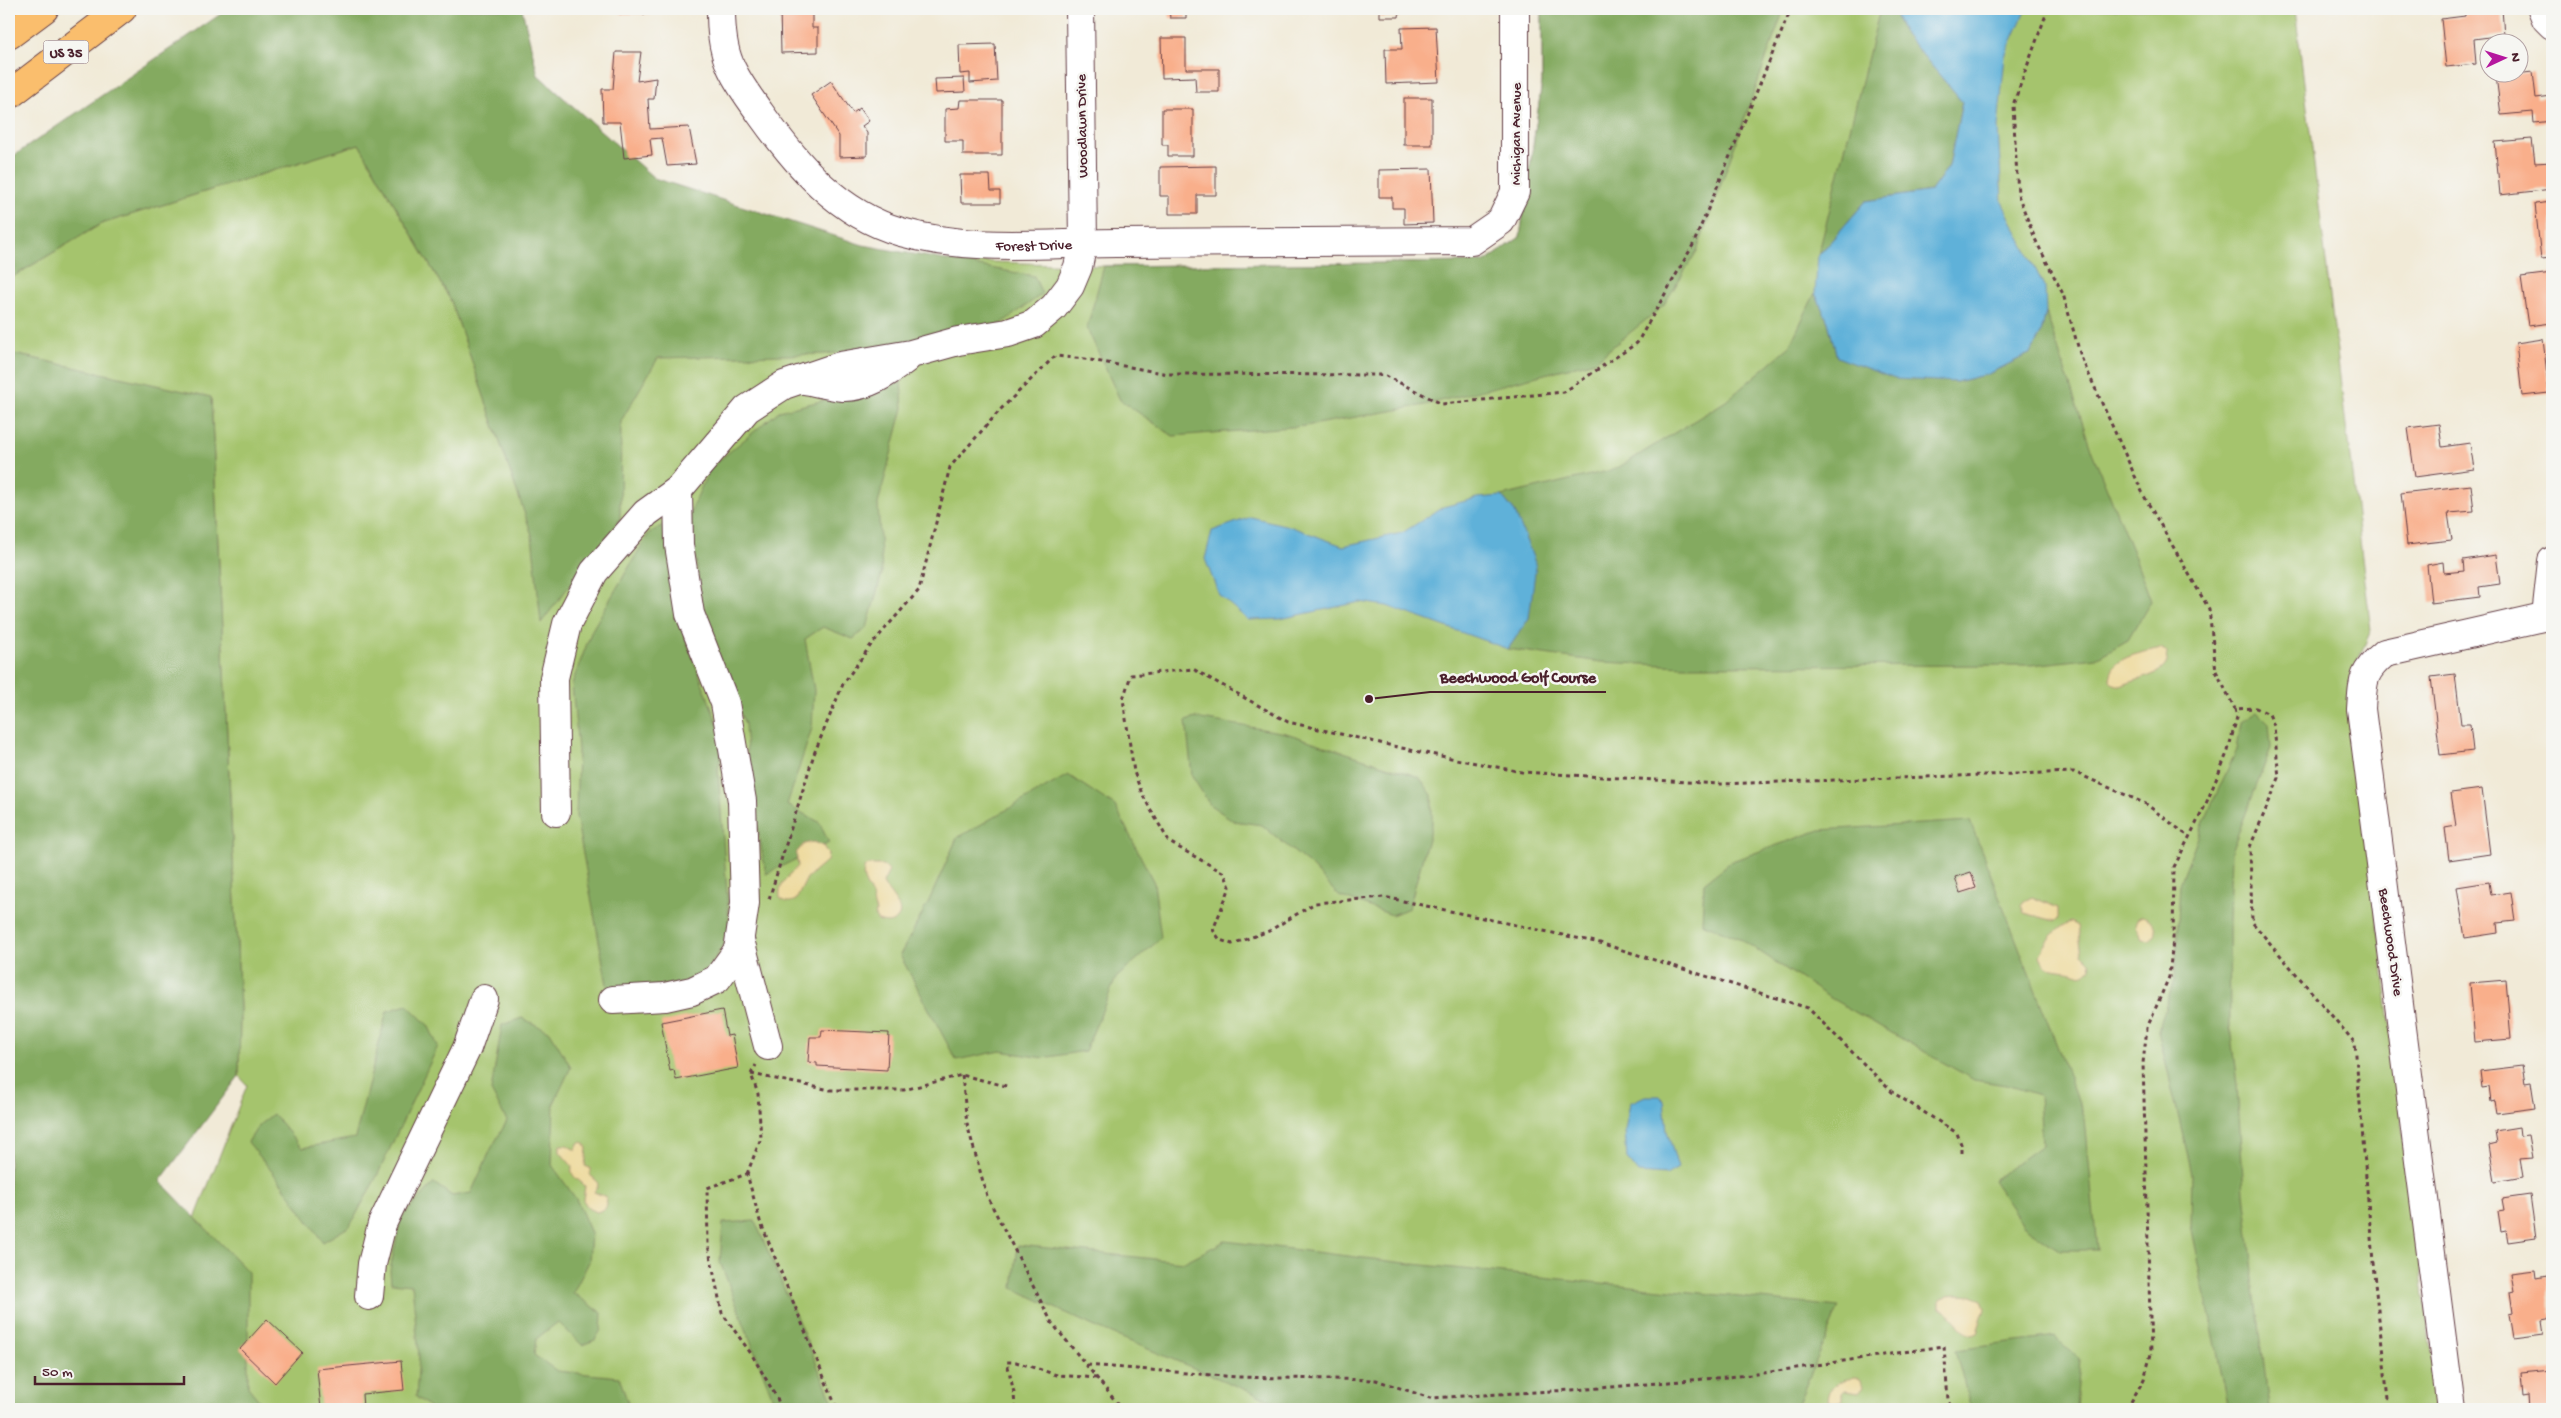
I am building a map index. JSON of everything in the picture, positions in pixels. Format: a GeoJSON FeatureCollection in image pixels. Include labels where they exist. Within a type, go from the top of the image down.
{"type":"FeatureCollection","features":[{"type":"Feature","properties":{"kind":"main road"},"geometry":{"type":"LineString","coordinates":[[9,35],[44,9]]}},
{"type":"Feature","properties":{"kind":"main road","name":"US 35"},"geometry":{"type":"LineString","coordinates":[[9,95],[122,9]]}},
{"type":"Feature","properties":{"kind":"street","name":"Forest Drive"},"geometry":{"type":"LineString","coordinates":[[721,9],[723,43],[737,80],[779,140],[833,198],[864,217],[899,231],[937,241],[1008,245],[1472,241]]}},
{"type":"Feature","properties":{"kind":"street","name":"Woodlawn Drive"},"geometry":{"type":"LineString","coordinates":[[678,490],[747,409],[784,385],[803,380],[842,387],[862,385],[876,379],[911,354],[958,341],[1008,333],[1034,324],[1054,307],[1070,286],[1078,267],[1083,243],[1080,9]]}},
{"type":"Feature","properties":{"kind":"street","name":"Michigan Avenue"},"geometry":{"type":"LineString","coordinates":[[1472,241],[1501,221],[1515,192],[1515,9]]}},
{"type":"Feature","properties":{"kind":"street"},"geometry":{"type":"LineString","coordinates":[[2542,9],[2546,19],[2552,25]]}},
{"type":"Feature","properties":{"kind":"street"},"geometry":{"type":"LineString","coordinates":[[556,812],[554,678],[567,624],[594,572],[646,513],[678,490]]}},
{"type":"Feature","properties":{"kind":"street"},"geometry":{"type":"LineString","coordinates":[[613,1000],[665,997],[692,991],[717,979],[738,950],[745,903],[742,801],[725,703],[690,614],[679,545],[678,490]]}},
{"type":"Feature","properties":{"kind":"street"},"geometry":{"type":"LineString","coordinates":[[2549,615],[2552,560]]}},
{"type":"Feature","properties":{"kind":"street","name":"Beechwood Drive"},"geometry":{"type":"LineString","coordinates":[[2451,1409],[2361,710],[2363,683],[2370,665],[2385,653],[2549,615]]}},
{"type":"Feature","properties":{"kind":"street"},"geometry":{"type":"LineString","coordinates":[[740,940],[768,1046]]}},
{"type":"Feature","properties":{"kind":"street"},"geometry":{"type":"LineString","coordinates":[[369,1296],[372,1264],[382,1224],[467,1048],[484,999]]}},
{"type":"Feature","properties":{"kind":"path"},"geometry":{"type":"LineString","coordinates":[[766,908],[814,754],[843,684],[871,645],[919,590],[950,467],[1002,409],[1055,356],[1085,358],[1168,374],[1384,375],[1442,404],[1564,392],[1637,344],[1693,245],[1791,9]]}},
{"type":"Feature","properties":{"kind":"path"},"geometry":{"type":"LineString","coordinates":[[2048,9],[2013,105],[2018,195],[2036,241],[2063,294],[2081,357],[2144,496],[2209,608],[2216,671],[2235,709],[2237,717],[2228,751],[2174,867],[2173,940],[2169,976],[2147,1028],[2143,1063],[2151,1354],[2144,1379],[2127,1409]]}},
{"type":"Feature","properties":{"kind":"path"},"geometry":{"type":"LineString","coordinates":[[1961,1153],[1961,1144],[1957,1133],[1892,1092],[1808,1008],[1600,944],[1384,897],[1315,903],[1269,931],[1232,944],[1220,940],[1213,930],[1230,887],[1224,873],[1169,842],[1142,794],[1134,772],[1122,699],[1131,675],[1193,669],[1288,722],[1415,751],[1522,772],[1720,784],[2074,772],[2146,804],[2188,836]]}},
{"type":"Feature","properties":{"kind":"path"},"geometry":{"type":"LineString","coordinates":[[2235,709],[2256,708],[2269,714],[2274,726],[2279,778],[2250,847],[2252,922],[2355,1043],[2374,1274],[2389,1409]]}},
{"type":"Feature","properties":{"kind":"path"},"geometry":{"type":"LineString","coordinates":[[751,1074],[768,1046]]}},
{"type":"Feature","properties":{"kind":"path"},"geometry":{"type":"LineString","coordinates":[[751,1074],[830,1090],[904,1090],[962,1075],[1010,1087]]}},
{"type":"Feature","properties":{"kind":"path"},"geometry":{"type":"LineString","coordinates":[[751,1074],[758,1094],[761,1138],[747,1174],[760,1221],[837,1409]]}},
{"type":"Feature","properties":{"kind":"path"},"geometry":{"type":"LineString","coordinates":[[962,1075],[967,1124],[987,1196],[1052,1323],[1122,1409]]}},
{"type":"Feature","properties":{"kind":"path"},"geometry":{"type":"LineString","coordinates":[[747,1174],[707,1188],[708,1245],[722,1313],[752,1354],[777,1398],[781,1409]]}},
{"type":"Feature","properties":{"kind":"path"},"geometry":{"type":"LineString","coordinates":[[1087,1365],[1238,1378],[1376,1380],[1430,1398],[1588,1390],[1750,1375],[1944,1346],[1948,1400],[1952,1409]]}},
{"type":"Feature","properties":{"kind":"path"},"geometry":{"type":"LineString","coordinates":[[1015,1409],[1014,1393],[1007,1362],[1016,1362],[1057,1375],[1097,1378]]}},
{"type":"Feature","properties":{"kind":"green space"},"geometry":{"type":"Polygon","coordinates":[[[228,9],[522,9],[538,75],[654,178],[863,245],[1034,276],[1042,294],[987,334],[826,354],[658,358],[621,421],[620,519],[541,623],[532,535],[451,301],[359,144],[101,224],[9,279],[9,159],[228,9]]]}},
{"type":"Feature","properties":{"kind":"green space"},"geometry":{"type":"Polygon","coordinates":[[[1542,9],[2295,9],[2371,630],[2349,681],[2352,716],[2438,1409],[213,1409],[191,1229],[247,1085],[239,1076],[240,1008],[211,398],[14,354],[9,361],[9,279],[101,224],[359,144],[451,301],[504,452],[553,376],[915,259],[1104,266],[1485,262],[1520,237],[1542,82],[1542,9]]]}},
{"type":"Feature","properties":{"kind":"green space"},"geometry":{"type":"Polygon","coordinates":[[[1542,9],[1784,9],[1697,251],[1663,306],[1595,361],[1425,405],[1305,426],[1173,436],[1120,400],[1087,328],[1104,266],[1485,262],[1520,237],[1542,82],[1542,9]]]}},
{"type":"Feature","properties":{"kind":"green space"},"geometry":{"type":"Polygon","coordinates":[[[1880,9],[1893,9],[1902,30],[1962,102],[1949,166],[1931,191],[1866,201],[1818,256],[1880,9]]]}},
{"type":"Feature","properties":{"kind":"green space"},"geometry":{"type":"Polygon","coordinates":[[[1815,293],[1828,322],[1837,357],[1956,382],[1988,374],[2031,353],[2041,333],[2046,312],[2092,452],[2151,601],[2128,640],[2096,658],[2031,665],[1685,666],[1601,662],[1508,649],[1529,618],[1515,512],[1502,496],[1616,469],[1726,401],[1789,347],[1815,293]]]}},
{"type":"Feature","properties":{"kind":"green space"},"geometry":{"type":"Polygon","coordinates":[[[14,354],[211,397],[240,1008],[239,1076],[160,1181],[248,1272],[248,1387],[266,1409],[9,1409],[9,361],[14,354]]]}},
{"type":"Feature","properties":{"kind":"green space"},"geometry":{"type":"Polygon","coordinates":[[[901,382],[903,408],[878,504],[882,573],[867,628],[853,639],[823,627],[805,639],[814,690],[812,728],[787,805],[819,822],[829,843],[766,874],[749,779],[745,724],[705,632],[690,513],[710,468],[779,411],[901,382]]]}},
{"type":"Feature","properties":{"kind":"green space"},"geometry":{"type":"Polygon","coordinates":[[[669,522],[685,637],[724,741],[718,770],[730,935],[699,982],[608,990],[576,816],[578,750],[572,684],[592,630],[649,533],[669,522]]]}},
{"type":"Feature","properties":{"kind":"green space"},"geometry":{"type":"Polygon","coordinates":[[[2257,712],[2269,724],[2271,748],[2231,852],[2229,922],[2230,1027],[2237,1085],[2244,1193],[2269,1409],[2229,1409],[2191,1225],[2192,1173],[2158,1031],[2175,977],[2180,884],[2205,819],[2237,749],[2241,722],[2257,712]]]}},
{"type":"Feature","properties":{"kind":"green space"},"geometry":{"type":"Polygon","coordinates":[[[1195,718],[1286,733],[1419,777],[1432,795],[1432,824],[1409,908],[1392,915],[1339,896],[1310,865],[1262,825],[1234,821],[1210,805],[1192,776],[1186,721],[1195,718]]]}},
{"type":"Feature","properties":{"kind":"green space"},"geometry":{"type":"Polygon","coordinates":[[[1068,775],[1115,806],[1154,883],[1161,938],[1116,978],[1085,1051],[1043,1058],[1001,1051],[956,1060],[900,955],[928,903],[957,838],[1068,775]]]}},
{"type":"Feature","properties":{"kind":"green space"},"geometry":{"type":"Polygon","coordinates":[[[1970,821],[2085,1118],[2097,1250],[2059,1250],[2024,1226],[1993,1180],[2042,1145],[2039,1095],[2006,1085],[1974,1080],[1827,996],[1739,938],[1702,923],[1704,883],[1732,861],[1820,830],[1970,821]]]}},
{"type":"Feature","properties":{"kind":"green space"},"geometry":{"type":"Polygon","coordinates":[[[407,1005],[428,1025],[438,1046],[377,1176],[350,1226],[323,1242],[282,1184],[248,1142],[259,1125],[273,1114],[302,1148],[355,1138],[387,1011],[407,1005]]]}},
{"type":"Feature","properties":{"kind":"green space"},"geometry":{"type":"Polygon","coordinates":[[[522,1018],[550,1032],[571,1067],[554,1103],[552,1165],[576,1199],[591,1233],[589,1262],[573,1293],[602,1313],[601,1330],[595,1340],[582,1345],[558,1322],[536,1339],[534,1355],[557,1371],[619,1377],[630,1409],[432,1409],[416,1397],[419,1356],[412,1285],[391,1283],[390,1270],[401,1218],[434,1183],[452,1196],[471,1193],[491,1149],[507,1121],[491,1091],[502,1025],[522,1018]]]}},
{"type":"Feature","properties":{"kind":"green space"},"geometry":{"type":"Polygon","coordinates":[[[755,1221],[836,1409],[777,1409],[720,1262],[723,1223],[755,1221]]]}},
{"type":"Feature","properties":{"kind":"green space"},"geometry":{"type":"Polygon","coordinates":[[[1225,1241],[1413,1264],[1839,1307],[1797,1406],[1767,1409],[1306,1409],[1277,1403],[1093,1326],[1013,1288],[1018,1245],[1184,1262],[1225,1241]]]}},
{"type":"Feature","properties":{"kind":"green space"},"geometry":{"type":"Polygon","coordinates":[[[2056,1337],[2080,1359],[2076,1409],[1971,1409],[1955,1350],[2056,1337]]]}},
{"type":"Feature","properties":{"kind":"sand"},"geometry":{"type":"Polygon","coordinates":[[[2159,648],[2166,651],[2168,659],[2160,671],[2121,686],[2114,684],[2110,680],[2116,665],[2127,657],[2159,648]]]}},
{"type":"Feature","properties":{"kind":"sand"},"geometry":{"type":"Polygon","coordinates":[[[813,842],[823,846],[828,854],[827,861],[807,878],[796,900],[786,902],[780,898],[781,888],[785,880],[798,866],[796,853],[804,844],[813,842]]]}},
{"type":"Feature","properties":{"kind":"sand"},"geometry":{"type":"Polygon","coordinates":[[[883,865],[889,871],[883,883],[899,907],[900,912],[898,917],[892,922],[880,922],[875,917],[876,911],[872,896],[863,875],[865,866],[883,865]]]}},
{"type":"Feature","properties":{"kind":"sand"},"geometry":{"type":"Polygon","coordinates":[[[2032,897],[2058,908],[2058,918],[2055,921],[2024,913],[2021,905],[2032,897]]]}},
{"type":"Feature","properties":{"kind":"sand"},"geometry":{"type":"Polygon","coordinates":[[[2142,916],[2153,923],[2156,930],[2156,934],[2149,941],[2142,939],[2135,925],[2137,919],[2142,916]]]}},
{"type":"Feature","properties":{"kind":"sand"},"geometry":{"type":"Polygon","coordinates":[[[2071,922],[2078,926],[2082,954],[2090,962],[2091,968],[2085,974],[2050,968],[2044,964],[2040,955],[2052,936],[2061,927],[2071,922]]]}},
{"type":"Feature","properties":{"kind":"sand"},"geometry":{"type":"Polygon","coordinates":[[[579,1142],[585,1143],[587,1149],[585,1166],[590,1168],[590,1175],[597,1181],[598,1186],[594,1192],[606,1197],[607,1204],[605,1209],[597,1212],[589,1209],[583,1200],[585,1186],[573,1175],[572,1166],[560,1152],[560,1145],[567,1145],[575,1150],[579,1142]]]}},
{"type":"Feature","properties":{"kind":"sand"},"geometry":{"type":"Polygon","coordinates":[[[1947,1295],[1973,1295],[1982,1300],[1985,1309],[1977,1332],[1972,1334],[1963,1329],[1949,1314],[1940,1308],[1940,1300],[1947,1295]]]}},
{"type":"Feature","properties":{"kind":"sand"},"geometry":{"type":"Polygon","coordinates":[[[1856,1378],[1862,1381],[1864,1387],[1859,1393],[1845,1391],[1842,1394],[1842,1401],[1838,1403],[1828,1401],[1831,1390],[1836,1384],[1840,1381],[1856,1378]]]}},
{"type":"Feature","properties":{"kind":"water"},"geometry":{"type":"Polygon","coordinates":[[[1893,9],[2026,9],[2005,56],[1998,127],[2002,202],[2045,288],[2046,312],[2041,333],[2031,353],[1988,374],[1956,382],[1895,379],[1837,357],[1828,322],[1815,293],[1818,256],[1866,201],[1931,191],[1949,166],[1962,102],[1902,30],[1893,9]]]}},
{"type":"Feature","properties":{"kind":"water"},"geometry":{"type":"Polygon","coordinates":[[[1502,496],[1515,512],[1536,565],[1529,618],[1508,649],[1387,606],[1360,602],[1280,619],[1248,620],[1219,595],[1205,559],[1212,531],[1251,517],[1289,526],[1343,546],[1402,533],[1443,507],[1477,498],[1502,496]]]}},
{"type":"Feature","properties":{"kind":"water"},"geometry":{"type":"Polygon","coordinates":[[[1645,1096],[1659,1096],[1664,1101],[1667,1131],[1678,1168],[1666,1175],[1638,1173],[1627,1159],[1625,1131],[1630,1103],[1645,1096]]]}},
{"type":"Feature","properties":{"kind":"building"},"geometry":{"type":"Polygon","coordinates":[[[621,9],[652,9],[652,14],[621,14],[621,9]]]}},
{"type":"Feature","properties":{"kind":"building"},"geometry":{"type":"Polygon","coordinates":[[[780,9],[812,9],[812,28],[818,28],[818,52],[781,53],[780,9]]]}},
{"type":"Feature","properties":{"kind":"building"},"geometry":{"type":"Polygon","coordinates":[[[1169,9],[1186,9],[1186,18],[1170,18],[1169,9]]]}},
{"type":"Feature","properties":{"kind":"building"},"geometry":{"type":"Polygon","coordinates":[[[1380,9],[1400,9],[1399,17],[1380,17],[1380,9]]]}},
{"type":"Feature","properties":{"kind":"building"},"geometry":{"type":"Polygon","coordinates":[[[2502,9],[2504,32],[2478,32],[2478,38],[2474,39],[2476,64],[2446,67],[2441,19],[2465,16],[2465,13],[2502,9]]]}},
{"type":"Feature","properties":{"kind":"building"},"geometry":{"type":"Polygon","coordinates":[[[1436,27],[1439,82],[1386,84],[1385,49],[1402,49],[1401,28],[1436,27]]]}},
{"type":"Feature","properties":{"kind":"building"},"geometry":{"type":"Polygon","coordinates":[[[1161,38],[1186,38],[1186,69],[1219,69],[1219,92],[1196,92],[1195,77],[1162,78],[1161,38]]]}},
{"type":"Feature","properties":{"kind":"building"},"geometry":{"type":"Polygon","coordinates":[[[995,44],[997,81],[970,83],[970,73],[960,74],[959,45],[995,44]]]}},
{"type":"Feature","properties":{"kind":"building"},"geometry":{"type":"Polygon","coordinates":[[[616,52],[641,52],[637,81],[656,78],[654,99],[648,99],[650,129],[689,127],[696,164],[667,166],[662,138],[650,139],[652,155],[624,158],[620,122],[603,122],[602,89],[613,89],[616,52]]]}},
{"type":"Feature","properties":{"kind":"building"},"geometry":{"type":"Polygon","coordinates":[[[2533,72],[2536,98],[2552,96],[2552,121],[2534,123],[2533,112],[2501,115],[2497,82],[2528,82],[2528,73],[2533,72]]]}},
{"type":"Feature","properties":{"kind":"building"},"geometry":{"type":"Polygon","coordinates":[[[964,78],[965,92],[936,93],[935,79],[964,78]]]}},
{"type":"Feature","properties":{"kind":"building"},"geometry":{"type":"Polygon","coordinates":[[[831,81],[853,113],[860,108],[869,121],[862,126],[867,133],[867,156],[839,157],[839,136],[811,95],[831,81]]]}},
{"type":"Feature","properties":{"kind":"building"},"geometry":{"type":"Polygon","coordinates":[[[1404,98],[1432,98],[1432,145],[1404,145],[1404,98]]]}},
{"type":"Feature","properties":{"kind":"building"},"geometry":{"type":"Polygon","coordinates":[[[960,100],[1002,100],[1002,155],[963,155],[963,141],[945,141],[945,109],[959,108],[960,100]]]}},
{"type":"Feature","properties":{"kind":"building"},"geometry":{"type":"Polygon","coordinates":[[[1162,109],[1193,109],[1193,156],[1168,156],[1168,145],[1162,145],[1162,109]]]}},
{"type":"Feature","properties":{"kind":"building"},"geometry":{"type":"Polygon","coordinates":[[[2532,139],[2535,163],[2552,162],[2552,189],[2500,195],[2495,142],[2532,139]]]}},
{"type":"Feature","properties":{"kind":"building"},"geometry":{"type":"Polygon","coordinates":[[[1216,166],[1216,195],[1197,195],[1197,214],[1169,214],[1169,196],[1160,196],[1160,167],[1216,166]]]}},
{"type":"Feature","properties":{"kind":"building"},"geometry":{"type":"Polygon","coordinates":[[[1431,169],[1433,223],[1404,224],[1404,208],[1392,208],[1392,197],[1379,197],[1379,170],[1431,169]]]}},
{"type":"Feature","properties":{"kind":"building"},"geometry":{"type":"Polygon","coordinates":[[[960,175],[990,175],[991,191],[1000,191],[1000,203],[961,203],[960,175]]]}},
{"type":"Feature","properties":{"kind":"building"},"geometry":{"type":"Polygon","coordinates":[[[2552,202],[2552,258],[2541,259],[2535,204],[2552,202]]]}},
{"type":"Feature","properties":{"kind":"building"},"geometry":{"type":"Polygon","coordinates":[[[2552,273],[2552,323],[2528,326],[2521,277],[2552,273]]]}},
{"type":"Feature","properties":{"kind":"building"},"geometry":{"type":"Polygon","coordinates":[[[2543,339],[2549,393],[2522,396],[2516,343],[2543,339]]]}},
{"type":"Feature","properties":{"kind":"building"},"geometry":{"type":"Polygon","coordinates":[[[2439,424],[2442,447],[2470,443],[2474,469],[2415,477],[2408,428],[2439,424]]]}},
{"type":"Feature","properties":{"kind":"building"},"geometry":{"type":"Polygon","coordinates":[[[2471,485],[2474,511],[2448,513],[2452,540],[2407,545],[2401,493],[2471,485]]]}},
{"type":"Feature","properties":{"kind":"building"},"geometry":{"type":"Polygon","coordinates":[[[2496,555],[2500,584],[2479,587],[2480,597],[2431,603],[2427,565],[2443,562],[2444,573],[2464,571],[2463,560],[2496,555]]]}},
{"type":"Feature","properties":{"kind":"building"},"geometry":{"type":"Polygon","coordinates":[[[2455,674],[2461,724],[2470,724],[2473,751],[2440,755],[2431,677],[2455,674]]]}},
{"type":"Feature","properties":{"kind":"building"},"geometry":{"type":"Polygon","coordinates":[[[2482,789],[2490,854],[2449,860],[2445,828],[2456,826],[2451,793],[2482,789]]]}},
{"type":"Feature","properties":{"kind":"building"},"geometry":{"type":"Polygon","coordinates":[[[1971,872],[1976,888],[1960,893],[1955,877],[1971,872]]]}},
{"type":"Feature","properties":{"kind":"building"},"geometry":{"type":"Polygon","coordinates":[[[2489,882],[2491,895],[2511,892],[2515,921],[2497,923],[2498,933],[2465,938],[2457,887],[2489,882]]]}},
{"type":"Feature","properties":{"kind":"building"},"geometry":{"type":"Polygon","coordinates":[[[2506,980],[2511,1039],[2475,1042],[2470,983],[2506,980]]]}},
{"type":"Feature","properties":{"kind":"building"},"geometry":{"type":"Polygon","coordinates":[[[722,1010],[727,1036],[732,1035],[738,1068],[676,1080],[674,1070],[670,1071],[661,1022],[722,1010]]]}},
{"type":"Feature","properties":{"kind":"building"},"geometry":{"type":"Polygon","coordinates":[[[822,1030],[889,1033],[887,1070],[817,1066],[817,1063],[808,1062],[810,1037],[821,1037],[822,1030]]]}},
{"type":"Feature","properties":{"kind":"building"},"geometry":{"type":"Polygon","coordinates":[[[2522,1066],[2525,1083],[2531,1082],[2535,1108],[2497,1113],[2495,1101],[2491,1102],[2489,1087],[2482,1088],[2480,1071],[2522,1066]]]}},
{"type":"Feature","properties":{"kind":"building"},"geometry":{"type":"Polygon","coordinates":[[[2519,1127],[2520,1136],[2528,1135],[2532,1158],[2520,1159],[2523,1177],[2495,1182],[2489,1145],[2497,1143],[2495,1131],[2519,1127]]]}},
{"type":"Feature","properties":{"kind":"building"},"geometry":{"type":"Polygon","coordinates":[[[2530,1195],[2536,1238],[2508,1242],[2506,1230],[2501,1231],[2498,1211],[2504,1210],[2502,1199],[2530,1195]]]}},
{"type":"Feature","properties":{"kind":"building"},"geometry":{"type":"Polygon","coordinates":[[[2535,1270],[2536,1278],[2547,1276],[2552,1318],[2542,1320],[2544,1334],[2513,1338],[2509,1314],[2513,1313],[2510,1292],[2514,1291],[2511,1273],[2535,1270]]]}},
{"type":"Feature","properties":{"kind":"building"},"geometry":{"type":"Polygon","coordinates":[[[267,1319],[302,1352],[275,1383],[240,1349],[267,1319]]]}},
{"type":"Feature","properties":{"kind":"building"},"geometry":{"type":"Polygon","coordinates":[[[401,1361],[404,1390],[362,1394],[363,1408],[321,1409],[317,1369],[401,1361]]]}},
{"type":"Feature","properties":{"kind":"building"},"geometry":{"type":"Polygon","coordinates":[[[2552,1370],[2552,1409],[2529,1409],[2528,1394],[2522,1395],[2520,1373],[2552,1370]]]}},
{"type":"Feature","properties":{"kind":"place","name":"Beechwood Golf Course"},"geometry":{"type":"Point","coordinates":[1369,699]}}]}
